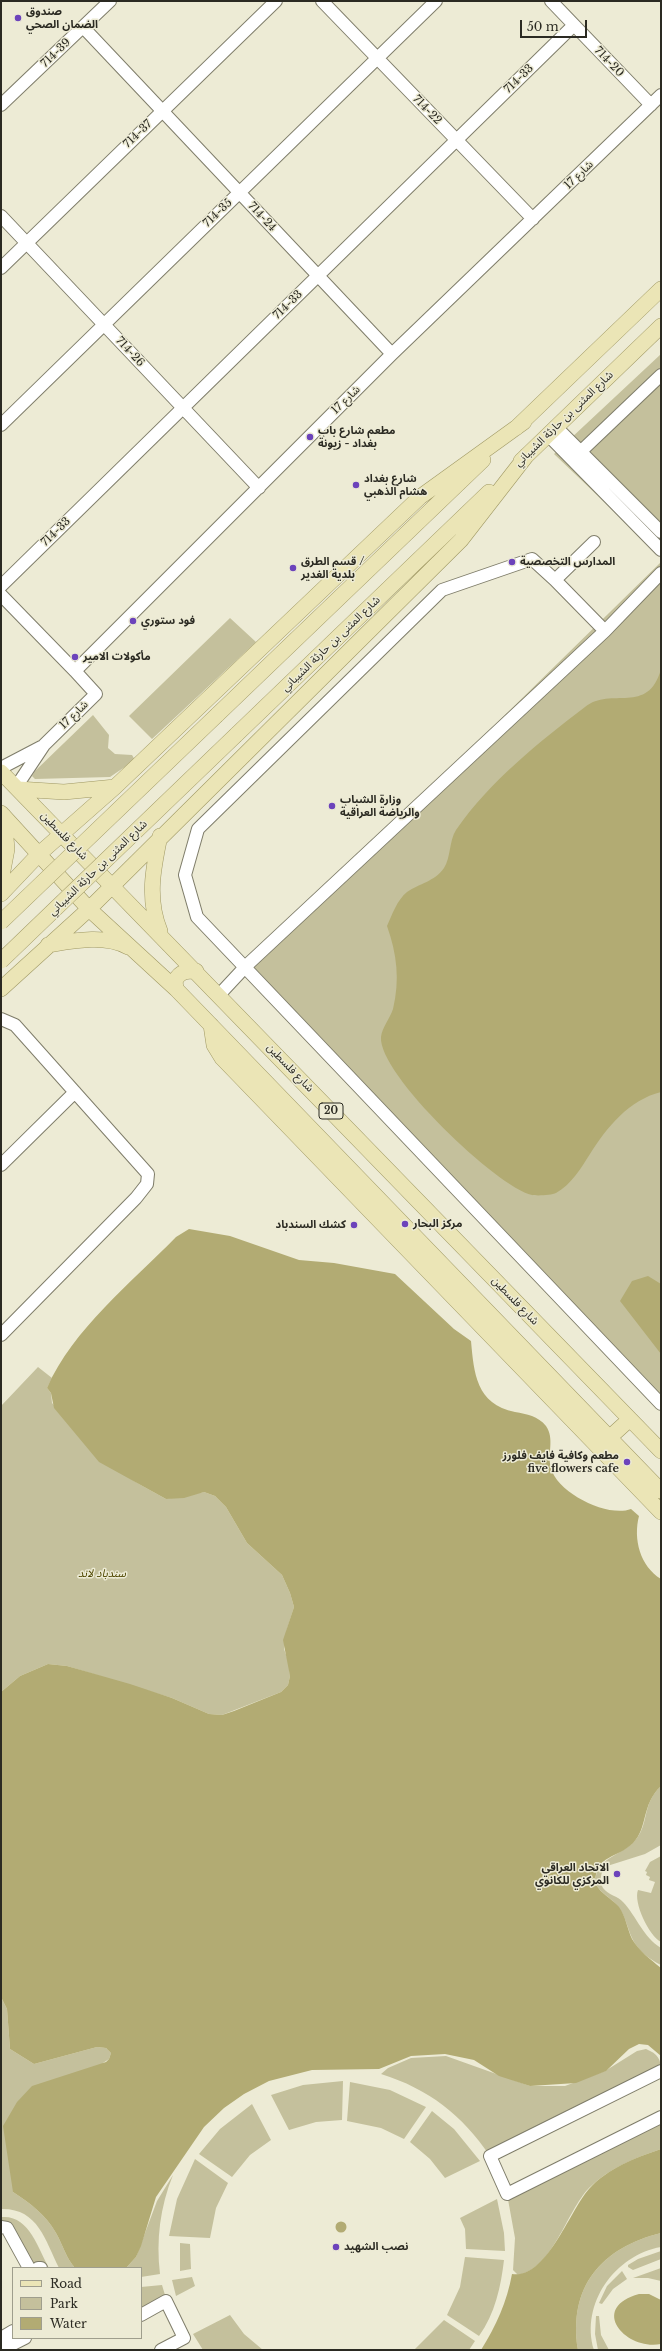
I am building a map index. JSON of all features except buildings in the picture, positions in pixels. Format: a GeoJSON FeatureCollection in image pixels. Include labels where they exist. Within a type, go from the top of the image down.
{"type":"FeatureCollection","features":[{"type":"Feature","properties":{"kind":"main road"},"geometry":{"type":"LineString","coordinates":[[1,922],[661,289]]}},
{"type":"Feature","properties":{"kind":"main road","name":"شارع المثنى بن حارثة الشيباني"},"geometry":{"type":"LineString","coordinates":[[1,962],[661,326]]}},
{"type":"Feature","properties":{"kind":"main road"},"geometry":{"type":"LineString","coordinates":[[1,894],[39,854],[115,787],[420,497],[524,422]]}},
{"type":"Feature","properties":{"kind":"main road"},"geometry":{"type":"LineString","coordinates":[[1,989],[89,909],[160,836],[461,540],[527,455]]}},
{"type":"Feature","properties":{"kind":"main road","name":"شارع فلسطين"},"geometry":{"type":"LineString","coordinates":[[1,772],[661,1451]]}},
{"type":"Feature","properties":{"kind":"main road"},"geometry":{"type":"LineString","coordinates":[[17,788],[64,792],[115,787]]}},
{"type":"Feature","properties":{"kind":"main road"},"geometry":{"type":"LineString","coordinates":[[1,881],[8,849],[2,814]]}},
{"type":"Feature","properties":{"kind":"main road","name":"20"},"geometry":{"type":"LineString","coordinates":[[2,814],[89,909],[140,954],[176,989],[661,1491]]}},
{"type":"Feature","properties":{"kind":"main road"},"geometry":{"type":"LineString","coordinates":[[160,836],[151,886],[152,904],[162,936]]}},
{"type":"Feature","properties":{"kind":"main road"},"geometry":{"type":"LineString","coordinates":[[48,945],[78,941],[110,942],[124,945],[140,954]]}},
{"type":"Feature","properties":{"kind":"main road"},"geometry":{"type":"LineString","coordinates":[[176,989],[175,981],[180,973],[185,970],[196,972]]}},
{"type":"Feature","properties":{"kind":"main road"},"geometry":{"type":"LineString","coordinates":[[211,1025],[214,1045],[222,1058],[661,1512]]}},
{"type":"Feature","properties":{"kind":"main road"},"geometry":{"type":"LineString","coordinates":[[369,1210],[398,1218]]}},
{"type":"Feature","properties":{"kind":"main road"},"geometry":{"type":"LineString","coordinates":[[609,1438],[630,1419]]}},
{"type":"Feature","properties":{"kind":"street","name":"714-39"},"geometry":{"type":"LineString","coordinates":[[1,105],[110,1]]}},
{"type":"Feature","properties":{"kind":"street","name":"714-37"},"geometry":{"type":"LineString","coordinates":[[1,268],[276,1]]}},
{"type":"Feature","properties":{"kind":"street","name":"714-22"},"geometry":{"type":"LineString","coordinates":[[322,1],[532,219]]}},
{"type":"Feature","properties":{"kind":"street","name":"714-35"},"geometry":{"type":"LineString","coordinates":[[1,426],[436,1]]}},
{"type":"Feature","properties":{"kind":"street","name":"714-20"},"geometry":{"type":"LineString","coordinates":[[551,1],[651,105]]}},
{"type":"Feature","properties":{"kind":"street","name":"714-33"},"geometry":{"type":"LineString","coordinates":[[1,586],[574,25]]}},
{"type":"Feature","properties":{"kind":"street","name":"714-24"},"geometry":{"type":"LineString","coordinates":[[83,27],[392,354]]}},
{"type":"Feature","properties":{"kind":"street","name":"شارع 17"},"geometry":{"type":"LineString","coordinates":[[17,788],[44,745],[96,694],[76,671],[392,354],[661,95]]}},
{"type":"Feature","properties":{"kind":"street","name":"714-26"},"geometry":{"type":"LineString","coordinates":[[1,216],[259,488]]}},
{"type":"Feature","properties":{"kind":"street"},"geometry":{"type":"LineString","coordinates":[[577,456],[661,374]]}},
{"type":"Feature","properties":{"kind":"street"},"geometry":{"type":"LineString","coordinates":[[552,431],[577,456],[661,532]]}},
{"type":"Feature","properties":{"kind":"street"},"geometry":{"type":"LineString","coordinates":[[577,456],[661,550]]}},
{"type":"Feature","properties":{"kind":"street"},"geometry":{"type":"LineString","coordinates":[[556,580],[594,542]]}},
{"type":"Feature","properties":{"kind":"street"},"geometry":{"type":"LineString","coordinates":[[605,631],[556,580],[532,559],[442,590],[198,829],[185,875],[197,917],[246,966],[661,1404]]}},
{"type":"Feature","properties":{"kind":"street"},"geometry":{"type":"LineString","coordinates":[[219,995],[246,966],[605,631],[661,573]]}},
{"type":"Feature","properties":{"kind":"street"},"geometry":{"type":"LineString","coordinates":[[1,595],[76,671]]}},
{"type":"Feature","properties":{"kind":"street","name":"شارع 17"},"geometry":{"type":"LineString","coordinates":[[1,768],[44,745]]}},
{"type":"Feature","properties":{"kind":"street"},"geometry":{"type":"LineString","coordinates":[[1,1019],[15,1025],[148,1174],[147,1184],[136,1198],[1,1335]]}},
{"type":"Feature","properties":{"kind":"street"},"geometry":{"type":"LineString","coordinates":[[1,1166],[75,1092]]}},
{"type":"Feature","properties":{"kind":"street"},"geometry":{"type":"LineString","coordinates":[[661,2071],[490,2156],[507,2194],[661,2116]]}},
{"type":"Feature","properties":{"kind":"street"},"geometry":{"type":"LineString","coordinates":[[1,2227],[7,2228],[29,2267]]}},
{"type":"Feature","properties":{"kind":"street"},"geometry":{"type":"LineString","coordinates":[[142,2314],[166,2301],[184,2338],[161,2350]]}},
{"type":"Feature","properties":{"kind":"street"},"geometry":{"type":"LineString","coordinates":[[1,2338],[12,2332]]}},
{"type":"Feature","properties":{"kind":"street"},"geometry":{"type":"LineString","coordinates":[[1,2350],[23,2339]]}},
{"type":"Feature","properties":{"kind":"green space"},"geometry":{"type":"Polygon","coordinates":[[[661,354],[661,556],[554,454],[661,354]]]}},
{"type":"Feature","properties":{"kind":"green space"},"geometry":{"type":"Polygon","coordinates":[[[661,562],[661,1411],[249,966],[661,562]]]}},
{"type":"Feature","properties":{"kind":"green space"},"geometry":{"type":"Polygon","coordinates":[[[230,618],[256,642],[152,739],[129,716],[230,618]]]}},
{"type":"Feature","properties":{"kind":"green space"},"geometry":{"type":"Polygon","coordinates":[[[93,715],[109,735],[108,748],[115,754],[132,755],[135,760],[110,777],[35,779],[32,776],[35,771],[93,715]]]}},
{"type":"Feature","properties":{"kind":"green space","name":"سندباد لاند"},"geometry":{"type":"Polygon","coordinates":[[[38,1367],[52,1378],[47,1388],[51,1393],[52,1403],[120,1472],[166,1499],[204,1492],[215,1496],[226,1507],[247,1543],[282,1575],[294,1607],[287,1629],[284,1649],[289,1663],[290,1676],[288,1685],[281,1692],[222,1715],[209,1714],[172,1698],[67,1666],[48,1664],[20,1676],[1,1692],[1,1406],[38,1367]]]}},
{"type":"Feature","properties":{"kind":"green space"},"geometry":{"type":"Polygon","coordinates":[[[661,1786],[661,1845],[645,1854],[604,1867],[601,1880],[603,1888],[623,1902],[649,1938],[661,1948],[661,1965],[648,1957],[637,1947],[621,1911],[595,1883],[600,1867],[605,1861],[625,1849],[637,1838],[641,1832],[651,1799],[661,1786]]]}},
{"type":"Feature","properties":{"kind":"green space"},"geometry":{"type":"Polygon","coordinates":[[[661,1856],[661,1942],[656,1939],[647,1926],[640,1910],[637,1895],[638,1890],[651,1893],[655,1882],[649,1880],[650,1877],[646,1875],[647,1872],[645,1871],[650,1862],[661,1856]]]}},
{"type":"Feature","properties":{"kind":"green space"},"geometry":{"type":"Polygon","coordinates":[[[1,1997],[7,2009],[10,2049],[34,2064],[97,2047],[106,2048],[111,2053],[109,2059],[103,2063],[14,2185],[13,2192],[37,2210],[52,2227],[74,2267],[59,2267],[39,2228],[32,2220],[24,2214],[14,2210],[1,2209],[1,1997]]]}},
{"type":"Feature","properties":{"kind":"green space"},"geometry":{"type":"Polygon","coordinates":[[[646,2049],[658,2057],[661,2071],[490,2156],[468,2128],[443,2105],[414,2087],[381,2074],[388,2068],[411,2058],[446,2056],[530,2086],[565,2086],[605,2071],[637,2051],[646,2049]]]}},
{"type":"Feature","properties":{"kind":"green space"},"geometry":{"type":"Polygon","coordinates":[[[343,2081],[342,2120],[316,2122],[289,2130],[271,2095],[303,2085],[343,2081]]]}},
{"type":"Feature","properties":{"kind":"green space"},"geometry":{"type":"Polygon","coordinates":[[[350,2082],[390,2090],[426,2107],[404,2139],[381,2128],[347,2121],[350,2082]]]}},
{"type":"Feature","properties":{"kind":"green space"},"geometry":{"type":"Polygon","coordinates":[[[252,2104],[271,2140],[250,2155],[232,2177],[199,2154],[220,2129],[252,2104]]]}},
{"type":"Feature","properties":{"kind":"green space"},"geometry":{"type":"Polygon","coordinates":[[[432,2111],[454,2129],[480,2161],[445,2178],[430,2159],[410,2142],[432,2111]]]}},
{"type":"Feature","properties":{"kind":"green space"},"geometry":{"type":"Polygon","coordinates":[[[661,2118],[661,2149],[623,2164],[605,2175],[589,2188],[581,2198],[550,2251],[541,2262],[530,2271],[518,2275],[513,2270],[515,2238],[507,2194],[661,2118]]]}},
{"type":"Feature","properties":{"kind":"green space"},"geometry":{"type":"Polygon","coordinates":[[[195,2159],[228,2183],[216,2208],[210,2238],[169,2236],[177,2199],[195,2159]]]}},
{"type":"Feature","properties":{"kind":"green space"},"geometry":{"type":"Polygon","coordinates":[[[173,2175],[165,2199],[160,2224],[160,2274],[142,2277],[142,2267],[127,2267],[136,2257],[157,2201],[173,2175]]]}},
{"type":"Feature","properties":{"kind":"green space"},"geometry":{"type":"Polygon","coordinates":[[[497,2199],[504,2233],[505,2251],[466,2249],[465,2229],[460,2218],[497,2199]]]}},
{"type":"Feature","properties":{"kind":"green space"},"geometry":{"type":"Polygon","coordinates":[[[2,2217],[19,2221],[32,2234],[48,2267],[28,2267],[1,2227],[2,2217]]]}},
{"type":"Feature","properties":{"kind":"green space"},"geometry":{"type":"Polygon","coordinates":[[[661,2233],[661,2247],[644,2252],[629,2260],[616,2271],[605,2284],[597,2299],[592,2316],[591,2333],[594,2350],[578,2350],[576,2328],[578,2307],[584,2289],[593,2274],[606,2260],[621,2249],[640,2240],[661,2233]]]}},
{"type":"Feature","properties":{"kind":"green space"},"geometry":{"type":"Polygon","coordinates":[[[180,2243],[190,2244],[191,2269],[180,2271],[180,2243]]]}},
{"type":"Feature","properties":{"kind":"green space"},"geometry":{"type":"Polygon","coordinates":[[[661,2251],[661,2259],[633,2270],[628,2267],[628,2265],[638,2259],[661,2251]]]}},
{"type":"Feature","properties":{"kind":"green space"},"geometry":{"type":"Polygon","coordinates":[[[465,2257],[504,2260],[496,2300],[485,2327],[479,2336],[447,2315],[460,2287],[465,2257]]]}},
{"type":"Feature","properties":{"kind":"green space"},"geometry":{"type":"Polygon","coordinates":[[[661,2268],[661,2281],[648,2278],[633,2278],[661,2268]]]}},
{"type":"Feature","properties":{"kind":"green space"},"geometry":{"type":"Polygon","coordinates":[[[622,2271],[627,2279],[613,2289],[602,2304],[599,2303],[607,2286],[622,2271]]]}},
{"type":"Feature","properties":{"kind":"green space"},"geometry":{"type":"Polygon","coordinates":[[[192,2277],[195,2286],[176,2296],[172,2280],[192,2277]]]}},
{"type":"Feature","properties":{"kind":"green space"},"geometry":{"type":"Polygon","coordinates":[[[162,2285],[165,2295],[142,2309],[142,2287],[162,2285]]]}},
{"type":"Feature","properties":{"kind":"green space"},"geometry":{"type":"Polygon","coordinates":[[[230,2315],[244,2334],[263,2350],[203,2350],[193,2334],[230,2315]]]}},
{"type":"Feature","properties":{"kind":"green space"},"geometry":{"type":"Polygon","coordinates":[[[596,2316],[599,2316],[601,2335],[609,2350],[598,2350],[595,2334],[596,2316]]]}},
{"type":"Feature","properties":{"kind":"green space"},"geometry":{"type":"Polygon","coordinates":[[[444,2320],[475,2341],[469,2350],[414,2350],[444,2320]]]}},
{"type":"Feature","properties":{"kind":"water"},"geometry":{"type":"Polygon","coordinates":[[[661,669],[661,1092],[639,1101],[620,1116],[604,1134],[575,1176],[561,1190],[551,1194],[532,1195],[516,1188],[468,1152],[418,1101],[385,1054],[381,1037],[393,1009],[397,977],[395,957],[387,926],[403,895],[427,882],[440,873],[444,868],[456,830],[469,812],[499,779],[532,749],[585,707],[595,701],[628,698],[647,692],[655,683],[661,669]]]}},
{"type":"Feature","properties":{"kind":"water"},"geometry":{"type":"Polygon","coordinates":[[[189,1229],[230,1236],[299,1260],[334,1263],[395,1274],[454,1329],[471,1341],[476,1375],[480,1386],[492,1402],[502,1408],[536,1418],[546,1426],[550,1436],[551,1468],[555,1477],[563,1486],[573,1494],[597,1507],[621,1511],[631,1509],[639,1516],[637,1534],[640,1551],[648,1567],[661,1579],[661,1786],[650,1801],[638,1837],[627,1848],[603,1862],[596,1874],[595,1883],[600,1890],[619,1907],[630,1935],[638,1947],[661,1968],[661,2056],[648,2045],[639,2044],[629,2049],[606,2071],[576,2083],[530,2086],[499,2076],[474,2060],[445,2054],[411,2056],[379,2069],[312,2070],[269,2081],[244,2094],[224,2108],[204,2127],[156,2197],[141,2246],[136,2257],[127,2267],[74,2267],[52,2227],[31,2205],[13,2192],[3,2126],[17,2102],[32,2086],[106,2062],[111,2053],[106,2048],[97,2047],[34,2064],[10,2049],[7,2009],[1,1997],[1,1692],[20,1676],[48,1664],[67,1666],[130,1684],[172,1698],[209,1714],[222,1715],[281,1692],[288,1685],[290,1676],[283,1640],[294,1607],[290,1593],[282,1575],[247,1543],[226,1507],[215,1496],[204,1492],[184,1498],[166,1499],[99,1462],[54,1408],[51,1393],[47,1388],[58,1366],[87,1326],[122,1289],[176,1237],[189,1229]]]}},
{"type":"Feature","properties":{"kind":"water"},"geometry":{"type":"Polygon","coordinates":[[[648,1276],[661,1284],[661,1354],[620,1301],[632,1281],[648,1276]]]}},
{"type":"Feature","properties":{"kind":"water"},"geometry":{"type":"Polygon","coordinates":[[[661,2149],[661,2233],[640,2240],[621,2249],[606,2260],[593,2274],[584,2289],[578,2307],[576,2328],[578,2350],[481,2350],[500,2314],[512,2274],[524,2273],[536,2266],[556,2242],[582,2199],[596,2182],[622,2164],[661,2149]]]}},
{"type":"Feature","properties":{"kind":"water"},"geometry":{"type":"Polygon","coordinates":[[[341,2221],[345,2223],[347,2227],[345,2231],[341,2233],[337,2231],[335,2227],[337,2223],[341,2221]]]}},
{"type":"Feature","properties":{"kind":"water"},"geometry":{"type":"Polygon","coordinates":[[[639,2294],[649,2294],[661,2300],[661,2344],[648,2344],[636,2341],[625,2335],[618,2327],[614,2318],[616,2309],[624,2300],[639,2294]]]}},
{"type":"Feature","properties":{"kind":"place","name":"صندوق الضمان الصحي"},"geometry":{"type":"Point","coordinates":[18,18]}},
{"type":"Feature","properties":{"kind":"place","name":"مطعم شارع باب بغداد - زيونة"},"geometry":{"type":"Point","coordinates":[310,437]}},
{"type":"Feature","properties":{"kind":"place","name":"شارع بغداد هشام الذهبي"},"geometry":{"type":"Point","coordinates":[356,485]}},
{"type":"Feature","properties":{"kind":"place","name":"المدارس التخصصية"},"geometry":{"type":"Point","coordinates":[512,562]}},
{"type":"Feature","properties":{"kind":"place","name":"قسم الطرق / بلدية الغدير"},"geometry":{"type":"Point","coordinates":[293,568]}},
{"type":"Feature","properties":{"kind":"place","name":"فود ستوري"},"geometry":{"type":"Point","coordinates":[133,621]}},
{"type":"Feature","properties":{"kind":"place","name":"مأكولات الامير"},"geometry":{"type":"Point","coordinates":[75,657]}},
{"type":"Feature","properties":{"kind":"place","name":"وزارة الشباب والرياضة العراقية"},"geometry":{"type":"Point","coordinates":[332,806]}},
{"type":"Feature","properties":{"kind":"place","name":"مركز البحار"},"geometry":{"type":"Point","coordinates":[405,1224]}},
{"type":"Feature","properties":{"kind":"place","name":"كشك السندباد"},"geometry":{"type":"Point","coordinates":[354,1225]}},
{"type":"Feature","properties":{"kind":"place","name":"مطعم وكافية فايف فلورز five flowers cafe"},"geometry":{"type":"Point","coordinates":[627,1462]}},
{"type":"Feature","properties":{"kind":"place","name":"الاتحاد العراقي المركزي للكانوي"},"geometry":{"type":"Point","coordinates":[617,1874]}},
{"type":"Feature","properties":{"kind":"place","name":"نصب الشهيد"},"geometry":{"type":"Point","coordinates":[336,2247]}}]}
